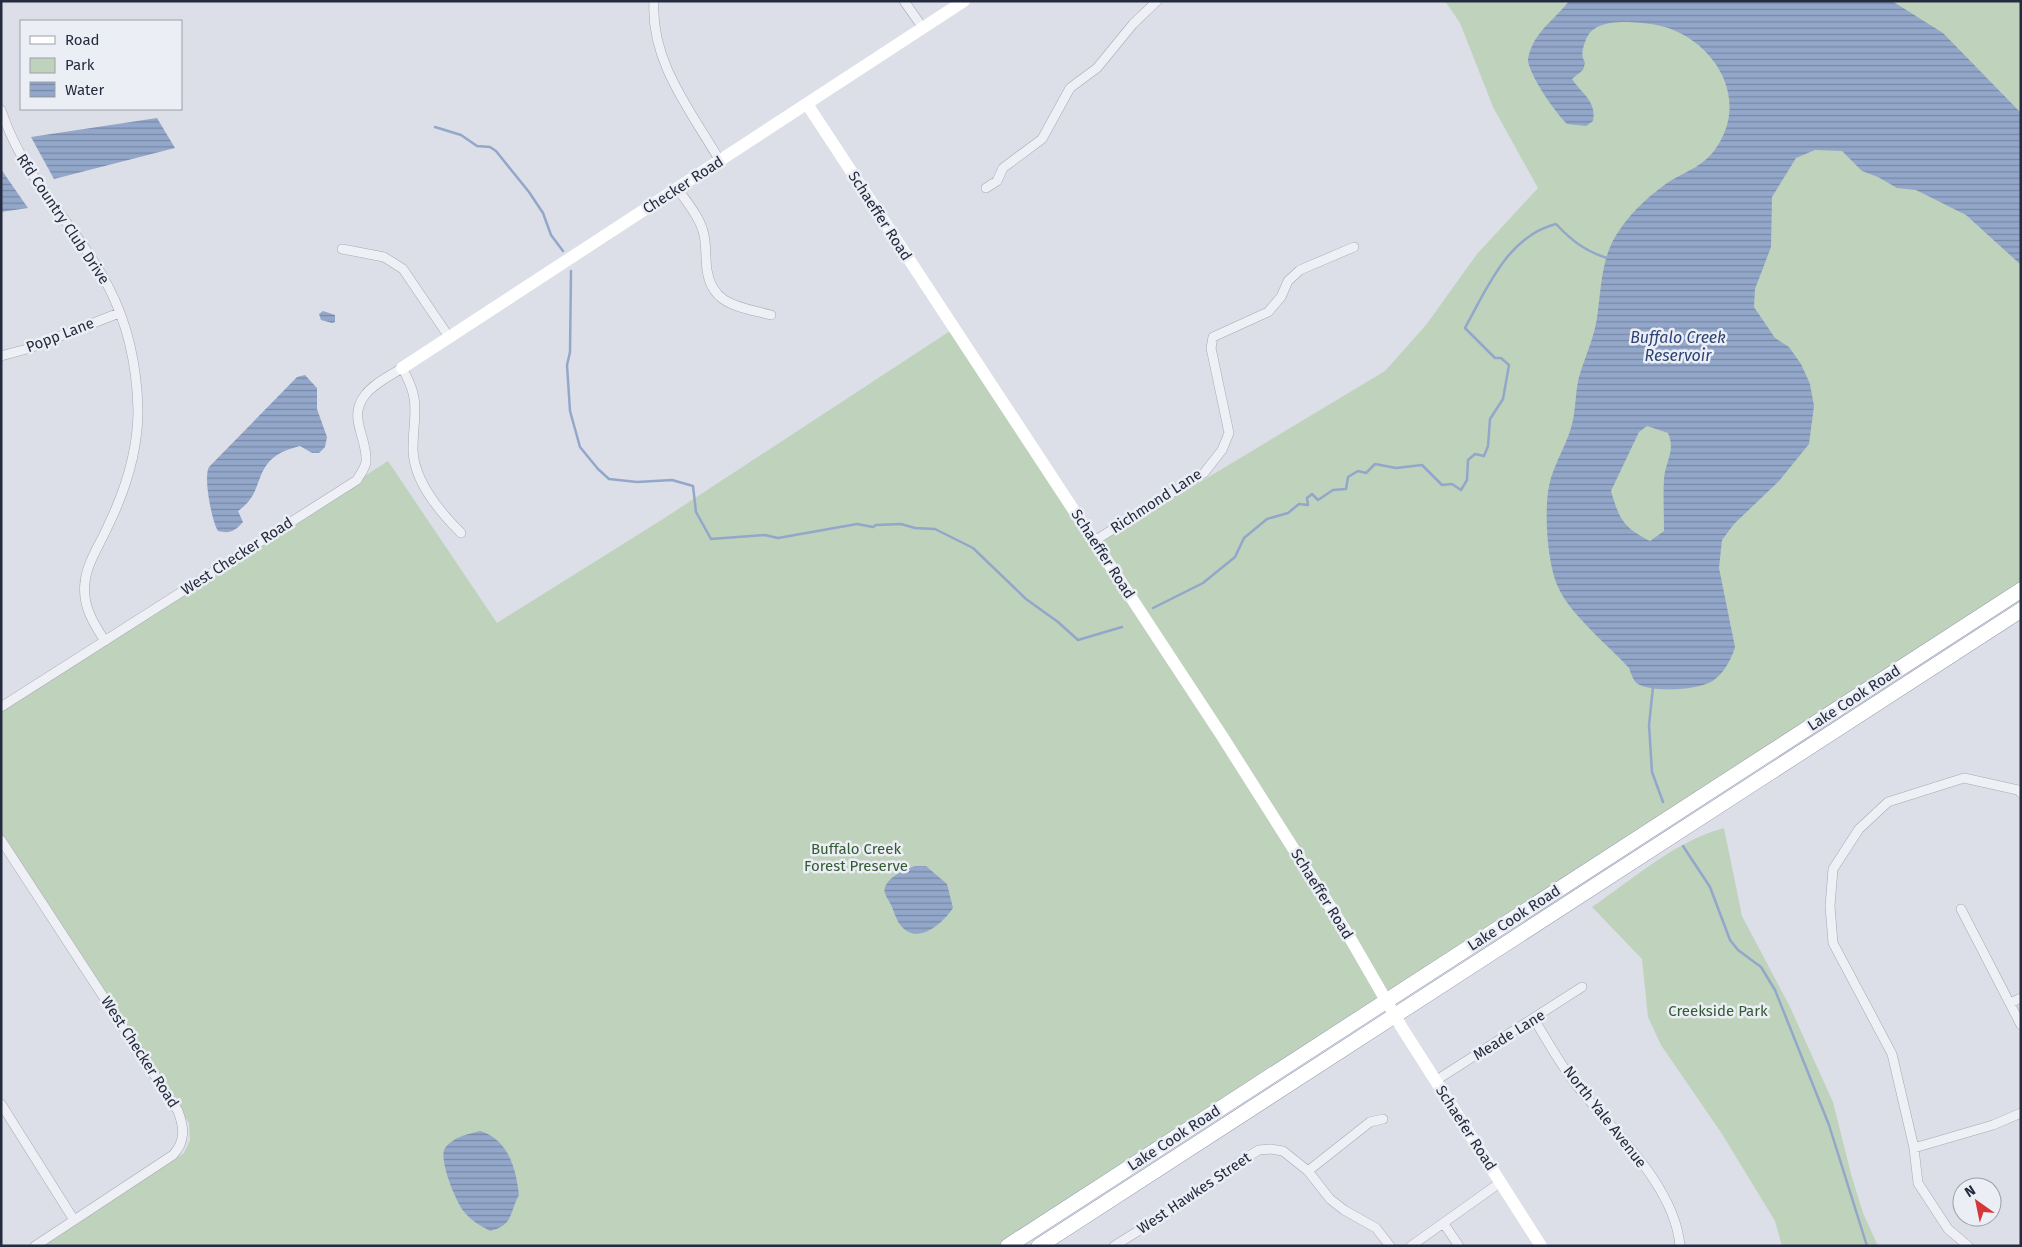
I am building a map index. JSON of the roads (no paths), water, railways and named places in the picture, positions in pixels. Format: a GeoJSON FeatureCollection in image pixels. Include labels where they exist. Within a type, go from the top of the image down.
{"type":"FeatureCollection","features":[{"type":"Feature","properties":{"kind":"main road","name":"Lake Cook Road"},"geometry":{"type":"LineString","coordinates":[[1039,1246],[1390,1009],[2020,592]]}},
{"type":"Feature","properties":{"kind":"main road","name":"Lake Cook Road"},"geometry":{"type":"LineString","coordinates":[[1008,1246],[1390,1009],[2021,610]]}},
{"type":"Feature","properties":{"kind":"street"},"geometry":{"type":"LineString","coordinates":[[654,1],[655,35],[663,64],[720,160]]}},
{"type":"Feature","properties":{"kind":"street"},"geometry":{"type":"LineString","coordinates":[[904,1],[923,28]]}},
{"type":"Feature","properties":{"kind":"street","name":"Checker Road"},"geometry":{"type":"LineString","coordinates":[[402,368],[964,1]]}},
{"type":"Feature","properties":{"kind":"street"},"geometry":{"type":"LineString","coordinates":[[986,188],[998,181],[1004,168],[1042,139],[1070,88],[1097,68],[1133,24],[1157,1]]}},
{"type":"Feature","properties":{"kind":"street","name":"Schaeffer Road"},"geometry":{"type":"LineString","coordinates":[[807,104],[1222,736],[1350,938],[1390,1009]]}},
{"type":"Feature","properties":{"kind":"street","name":"Rfd Country Club Drive"},"geometry":{"type":"LineString","coordinates":[[1,110],[8,132],[29,172],[97,267],[109,287],[127,333],[136,374],[138,412],[136,434],[126,483],[85,582],[86,607],[92,622],[105,641]]}},
{"type":"Feature","properties":{"kind":"street"},"geometry":{"type":"LineString","coordinates":[[677,188],[703,229],[706,269],[713,291],[719,298],[735,305],[771,316]]}},
{"type":"Feature","properties":{"kind":"street","name":"Richmond Lane"},"geometry":{"type":"LineString","coordinates":[[1094,541],[1204,473],[1222,450],[1229,433],[1212,348],[1214,337],[1268,312],[1281,297],[1288,281],[1300,270],[1354,247]]}},
{"type":"Feature","properties":{"kind":"street"},"geometry":{"type":"LineString","coordinates":[[342,249],[384,257],[403,269],[449,337]]}},
{"type":"Feature","properties":{"kind":"street","name":"Popp Lane"},"geometry":{"type":"LineString","coordinates":[[1,356],[27,349],[119,313]]}},
{"type":"Feature","properties":{"kind":"street"},"geometry":{"type":"LineString","coordinates":[[402,368],[416,399],[414,450],[417,472],[446,518],[461,533]]}},
{"type":"Feature","properties":{"kind":"street","name":"West Checker Road"},"geometry":{"type":"LineString","coordinates":[[1,707],[357,480],[366,463],[365,450],[356,417],[360,402],[374,386],[402,368]]}},
{"type":"Feature","properties":{"kind":"street"},"geometry":{"type":"LineString","coordinates":[[1968,1246],[1948,1229],[1918,1182],[1914,1148],[1892,1054],[1833,943],[1830,906],[1833,869],[1859,829],[1888,802],[1964,778],[2018,790],[2021,793]]}},
{"type":"Feature","properties":{"kind":"street","name":"West Checker Road"},"geometry":{"type":"LineString","coordinates":[[1,840],[178,1111],[184,1126],[180,1148],[173,1155],[35,1246]]}},
{"type":"Feature","properties":{"kind":"street"},"geometry":{"type":"LineString","coordinates":[[1961,909],[2021,1025]]}},
{"type":"Feature","properties":{"kind":"street","name":"Meade Lane"},"geometry":{"type":"LineString","coordinates":[[1435,1081],[1582,987]]}},
{"type":"Feature","properties":{"kind":"street"},"geometry":{"type":"LineString","coordinates":[[2010,1003],[2021,998]]}},
{"type":"Feature","properties":{"kind":"street","name":"Schaefer Road"},"geometry":{"type":"LineString","coordinates":[[1390,1009],[1542,1246]]}},
{"type":"Feature","properties":{"kind":"street","name":"North Yale Avenue"},"geometry":{"type":"LineString","coordinates":[[1534,1019],[1577,1086],[1644,1165],[1665,1200],[1679,1232],[1680,1246]]}},
{"type":"Feature","properties":{"kind":"street"},"geometry":{"type":"LineString","coordinates":[[1,1104],[74,1220]]}},
{"type":"Feature","properties":{"kind":"street"},"geometry":{"type":"LineString","coordinates":[[1914,1148],[1993,1125],[2021,1113]]}},
{"type":"Feature","properties":{"kind":"street"},"geometry":{"type":"LineString","coordinates":[[1308,1171],[1370,1122],[1383,1119]]}},
{"type":"Feature","properties":{"kind":"street","name":"West Hawkes Street"},"geometry":{"type":"LineString","coordinates":[[1114,1246],[1183,1204],[1259,1150],[1283,1151],[1308,1171],[1330,1199],[1344,1210],[1376,1228],[1390,1246]]}},
{"type":"Feature","properties":{"kind":"street"},"geometry":{"type":"LineString","coordinates":[[1411,1246],[1501,1182]]}},
{"type":"Feature","properties":{"kind":"street"},"geometry":{"type":"LineString","coordinates":[[1444,1224],[1459,1246]]}},
{"type":"Feature","properties":{"kind":"water","name":"Buffalo Creek Reservoir"},"geometry":{"type":"Polygon","coordinates":[[[1569,1],[1892,1],[1943,33],[2021,113],[2021,265],[1966,215],[1916,190],[1897,188],[1878,177],[1862,171],[1842,151],[1815,150],[1796,158],[1772,197],[1771,247],[1755,289],[1754,307],[1775,338],[1789,347],[1801,364],[1810,384],[1814,406],[1809,444],[1779,481],[1734,524],[1722,540],[1719,568],[1735,647],[1730,660],[1721,673],[1714,680],[1699,686],[1677,689],[1654,689],[1636,683],[1629,668],[1581,620],[1565,599],[1555,579],[1549,553],[1547,510],[1551,479],[1573,422],[1579,377],[1596,325],[1602,276],[1610,246],[1630,216],[1643,203],[1663,186],[1703,162],[1716,148],[1728,121],[1730,105],[1727,89],[1721,73],[1712,59],[1701,47],[1687,37],[1671,29],[1645,23],[1609,23],[1597,27],[1588,36],[1583,50],[1585,63],[1583,70],[1572,79],[1593,108],[1593,121],[1586,126],[1567,124],[1544,94],[1528,61],[1535,40],[1569,1]],[[1647,426],[1639,432],[1611,491],[1624,522],[1634,532],[1650,541],[1664,531],[1664,479],[1671,451],[1668,433],[1647,426]]]}},
{"type":"Feature","properties":{"kind":"water"},"geometry":{"type":"Polygon","coordinates":[[[157,118],[175,148],[54,179],[31,137],[157,118]]]}},
{"type":"Feature","properties":{"kind":"water"},"geometry":{"type":"Polygon","coordinates":[[[1,169],[5,175],[28,208],[1,212],[1,169]]]}},
{"type":"Feature","properties":{"kind":"water"},"geometry":{"type":"Polygon","coordinates":[[[323,311],[335,315],[335,322],[321,320],[319,314],[323,311]]]}},
{"type":"Feature","properties":{"kind":"water"},"geometry":{"type":"Polygon","coordinates":[[[305,375],[317,388],[317,409],[327,437],[325,447],[319,453],[312,453],[300,446],[283,452],[272,459],[261,475],[254,493],[238,511],[243,522],[232,531],[218,531],[213,519],[209,499],[207,472],[209,467],[297,377],[305,375]]]}},
{"type":"Feature","properties":{"kind":"water"},"geometry":{"type":"Polygon","coordinates":[[[915,866],[926,866],[947,884],[953,908],[943,920],[930,930],[916,934],[909,932],[900,925],[885,894],[886,885],[891,878],[915,866]]]}},
{"type":"Feature","properties":{"kind":"water"},"geometry":{"type":"Polygon","coordinates":[[[480,1131],[490,1135],[497,1141],[509,1156],[516,1175],[519,1195],[507,1222],[490,1231],[471,1218],[461,1208],[449,1181],[443,1154],[445,1148],[452,1141],[480,1131]]]}},
{"type":"Feature","properties":{"kind":"waterway"},"geometry":{"type":"LineString","coordinates":[[435,127],[461,135],[477,146],[490,147],[496,151],[529,192],[543,213],[551,235],[563,251]]}},
{"type":"Feature","properties":{"kind":"waterway"},"geometry":{"type":"LineString","coordinates":[[1153,608],[1203,583],[1235,557],[1244,538],[1267,519],[1288,513],[1299,504],[1308,505],[1307,498],[1312,494],[1318,500],[1333,490],[1346,489],[1348,477],[1358,471],[1366,473],[1375,464],[1396,468],[1422,465],[1442,485],[1452,484],[1461,490],[1467,480],[1468,460],[1475,454],[1484,456],[1488,446],[1490,419],[1503,399],[1509,365],[1501,358],[1495,358],[1465,328],[1491,281],[1512,252],[1525,240],[1539,230],[1556,224],[1579,245],[1607,258]]}},
{"type":"Feature","properties":{"kind":"waterway"},"geometry":{"type":"LineString","coordinates":[[571,271],[570,352],[567,365],[570,411],[580,447],[609,479],[637,482],[672,480],[693,486],[696,512],[711,539],[765,535],[778,538],[857,524],[873,527],[876,525],[901,524],[915,528],[935,529],[973,548],[1026,599],[1058,622],[1078,640],[1122,627]]}},
{"type":"Feature","properties":{"kind":"waterway"},"geometry":{"type":"LineString","coordinates":[[1653,687],[1649,725],[1652,772],[1663,802]]}},
{"type":"Feature","properties":{"kind":"waterway"},"geometry":{"type":"LineString","coordinates":[[1683,846],[1710,887],[1730,940],[1738,950],[1761,967],[1775,990],[1829,1125],[1867,1246]]}},
{"type":"Feature","properties":{"kind":"park label","name":"Buffalo Creek Forest Preserve"},"geometry":{"type":"Point","coordinates":[856,858]}},
{"type":"Feature","properties":{"kind":"park label","name":"Creekside Park"},"geometry":{"type":"Point","coordinates":[1718,1011]}}]}
